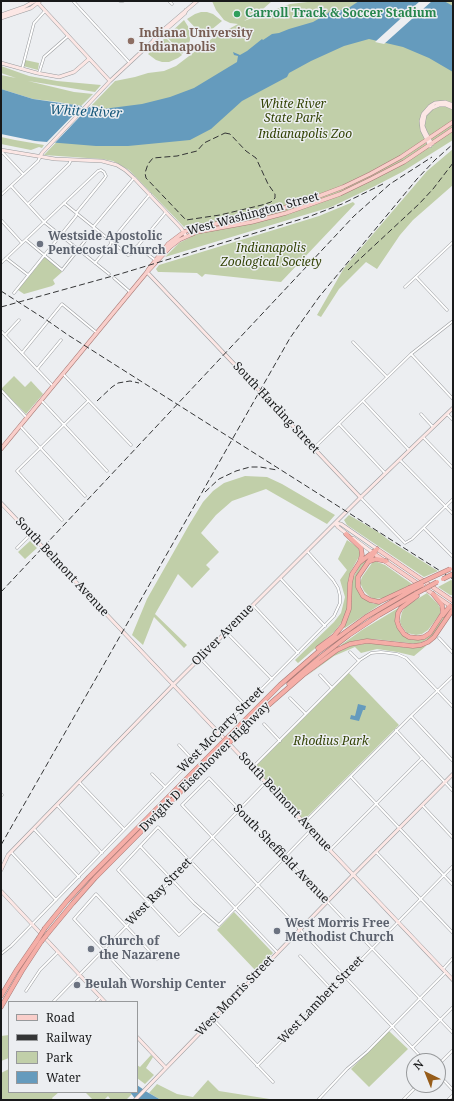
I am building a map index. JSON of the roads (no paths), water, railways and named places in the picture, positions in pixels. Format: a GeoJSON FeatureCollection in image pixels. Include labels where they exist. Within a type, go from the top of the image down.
{"type":"FeatureCollection","features":[{"type":"Feature","properties":{"kind":"highway"},"geometry":{"type":"LineString","coordinates":[[290,675],[336,633],[343,624],[350,607],[351,578],[362,556],[362,550],[346,534]]}},
{"type":"Feature","properties":{"kind":"highway"},"geometry":{"type":"LineString","coordinates":[[359,563],[377,549]]}},
{"type":"Feature","properties":{"kind":"highway"},"geometry":{"type":"LineString","coordinates":[[373,552],[360,574],[358,582],[360,592],[367,599],[375,602],[382,601],[411,589]]}},
{"type":"Feature","properties":{"kind":"highway"},"geometry":{"type":"LineString","coordinates":[[367,564],[375,559],[386,561]]}},
{"type":"Feature","properties":{"kind":"highway","name":"Dwight D Eisenhower Highway"},"geometry":{"type":"LineString","coordinates":[[1,1007],[41,942],[72,903],[224,748],[232,737],[290,675],[348,629],[411,589],[452,568]]}},
{"type":"Feature","properties":{"kind":"highway"},"geometry":{"type":"LineString","coordinates":[[452,605],[441,617],[431,632],[424,637],[411,638],[402,632],[397,623],[399,611],[404,605],[418,594],[453,574]]}},
{"type":"Feature","properties":{"kind":"highway","name":"Dwight D Eisenhower Highway"},"geometry":{"type":"LineString","coordinates":[[1,996],[45,928],[67,901],[221,744],[232,737],[295,678],[333,647],[372,619],[418,594]]}},
{"type":"Feature","properties":{"kind":"highway"},"geometry":{"type":"LineString","coordinates":[[433,594],[443,607],[441,617]]}},
{"type":"Feature","properties":{"kind":"highway"},"geometry":{"type":"LineString","coordinates":[[256,716],[308,671],[341,648],[367,641],[411,646],[428,642],[434,637],[447,618],[452,605]]}},
{"type":"Feature","properties":{"kind":"highway"},"geometry":{"type":"LineString","coordinates":[[447,618],[453,614]]}},
{"type":"Feature","properties":{"kind":"main road"},"geometry":{"type":"LineString","coordinates":[[38,1],[45,11],[110,81]]}},
{"type":"Feature","properties":{"kind":"main road"},"geometry":{"type":"LineString","coordinates":[[1,15],[38,1]]}},
{"type":"Feature","properties":{"kind":"main road"},"geometry":{"type":"LineString","coordinates":[[1,18],[28,9],[38,1]]}},
{"type":"Feature","properties":{"kind":"main road"},"geometry":{"type":"LineString","coordinates":[[40,157],[44,150],[110,81],[153,40],[180,18],[196,1]]}},
{"type":"Feature","properties":{"kind":"main road"},"geometry":{"type":"LineString","coordinates":[[1,63],[55,77],[66,76],[75,71],[89,59]]}},
{"type":"Feature","properties":{"kind":"main road"},"geometry":{"type":"LineString","coordinates":[[431,145],[423,126],[424,118],[433,107],[442,105],[453,106]]}},
{"type":"Feature","properties":{"kind":"main road","name":"West Washington Street"},"geometry":{"type":"LineString","coordinates":[[1,448],[147,272],[172,245],[193,228],[237,220],[280,209],[323,194],[375,172],[428,140],[453,122]]}},
{"type":"Feature","properties":{"kind":"main road","name":"West Washington Street"},"geometry":{"type":"LineString","coordinates":[[147,272],[155,260],[172,241],[185,234],[273,216],[325,200],[385,173],[431,145],[453,129]]}},
{"type":"Feature","properties":{"kind":"main road"},"geometry":{"type":"LineString","coordinates":[[1,150],[40,157],[102,161],[124,169],[150,194],[185,234]]}},
{"type":"Feature","properties":{"kind":"main road","name":"South Harding Street"},"geometry":{"type":"LineString","coordinates":[[147,272],[361,498]]}},
{"type":"Feature","properties":{"kind":"main road","name":"Oliver Avenue"},"geometry":{"type":"LineString","coordinates":[[1,870],[11,852],[173,685],[306,551],[453,408]]}},
{"type":"Feature","properties":{"kind":"main road","name":"South Belmont Avenue"},"geometry":{"type":"LineString","coordinates":[[1,503],[453,980]]}},
{"type":"Feature","properties":{"kind":"main road"},"geometry":{"type":"LineString","coordinates":[[335,523],[346,534],[433,594],[452,605]]}},
{"type":"Feature","properties":{"kind":"main road"},"geometry":{"type":"LineString","coordinates":[[335,523],[342,524],[452,605]]}},
{"type":"Feature","properties":{"kind":"main road","name":"West Morris Street"},"geometry":{"type":"LineString","coordinates":[[135,1100],[353,874],[453,774]]}},
{"type":"Feature","properties":{"kind":"main road"},"geometry":{"type":"LineString","coordinates":[[1,891],[103,1001]]}},
{"type":"Feature","properties":{"kind":"main road"},"geometry":{"type":"LineString","coordinates":[[138,1038],[166,1068]]}},
{"type":"Feature","properties":{"kind":"street"},"geometry":{"type":"LineString","coordinates":[[73,1],[130,62]]}},
{"type":"Feature","properties":{"kind":"street"},"geometry":{"type":"LineString","coordinates":[[169,1],[172,4]]}},
{"type":"Feature","properties":{"kind":"street"},"geometry":{"type":"LineString","coordinates":[[22,69],[34,23],[45,11]]}},
{"type":"Feature","properties":{"kind":"street"},"geometry":{"type":"LineString","coordinates":[[39,73],[43,58],[68,36]]}},
{"type":"Feature","properties":{"kind":"street"},"geometry":{"type":"LineString","coordinates":[[1,150],[23,174]]}},
{"type":"Feature","properties":{"kind":"street"},"geometry":{"type":"LineString","coordinates":[[1,194],[39,160],[40,157]]}},
{"type":"Feature","properties":{"kind":"street"},"geometry":{"type":"LineString","coordinates":[[28,204],[69,164],[71,160]]}},
{"type":"Feature","properties":{"kind":"street"},"geometry":{"type":"LineString","coordinates":[[1,262],[98,171],[104,172],[105,177],[77,212],[76,216],[14,293]]}},
{"type":"Feature","properties":{"kind":"street"},"geometry":{"type":"LineString","coordinates":[[26,240],[62,270],[93,228],[134,178]]}},
{"type":"Feature","properties":{"kind":"street"},"geometry":{"type":"LineString","coordinates":[[11,186],[44,222],[109,274]]}},
{"type":"Feature","properties":{"kind":"street"},"geometry":{"type":"LineString","coordinates":[[95,263],[150,194]]}},
{"type":"Feature","properties":{"kind":"street"},"geometry":{"type":"LineString","coordinates":[[64,203],[129,256],[166,212]]}},
{"type":"Feature","properties":{"kind":"street"},"geometry":{"type":"LineString","coordinates":[[1,220],[22,243]]}},
{"type":"Feature","properties":{"kind":"street"},"geometry":{"type":"LineString","coordinates":[[405,287],[453,242]]}},
{"type":"Feature","properties":{"kind":"street"},"geometry":{"type":"LineString","coordinates":[[137,246],[155,260]]}},
{"type":"Feature","properties":{"kind":"street"},"geometry":{"type":"LineString","coordinates":[[6,258],[28,275]]}},
{"type":"Feature","properties":{"kind":"street"},"geometry":{"type":"LineString","coordinates":[[416,277],[447,310]]}},
{"type":"Feature","properties":{"kind":"street"},"geometry":{"type":"LineString","coordinates":[[114,278],[130,292]]}},
{"type":"Feature","properties":{"kind":"street"},"geometry":{"type":"LineString","coordinates":[[22,353],[62,304],[97,332]]}},
{"type":"Feature","properties":{"kind":"street"},"geometry":{"type":"LineString","coordinates":[[5,335],[19,320]]}},
{"type":"Feature","properties":{"kind":"street"},"geometry":{"type":"LineString","coordinates":[[314,448],[411,354],[453,322]]}},
{"type":"Feature","properties":{"kind":"street"},"geometry":{"type":"LineString","coordinates":[[1,331],[53,386]]}},
{"type":"Feature","properties":{"kind":"street"},"geometry":{"type":"LineString","coordinates":[[37,369],[61,340]]}},
{"type":"Feature","properties":{"kind":"street"},"geometry":{"type":"LineString","coordinates":[[353,342],[387,378]]}},
{"type":"Feature","properties":{"kind":"street"},"geometry":{"type":"LineString","coordinates":[[411,354],[453,399]]}},
{"type":"Feature","properties":{"kind":"street"},"geometry":{"type":"LineString","coordinates":[[63,374],[130,446]]}},
{"type":"Feature","properties":{"kind":"street"},"geometry":{"type":"LineString","coordinates":[[1,390],[27,418]]}},
{"type":"Feature","properties":{"kind":"street"},"geometry":{"type":"LineString","coordinates":[[41,400],[107,471]]}},
{"type":"Feature","properties":{"kind":"street"},"geometry":{"type":"LineString","coordinates":[[62,520],[17,471],[88,401]]}},
{"type":"Feature","properties":{"kind":"street"},"geometry":{"type":"LineString","coordinates":[[363,401],[409,450]]}},
{"type":"Feature","properties":{"kind":"street"},"geometry":{"type":"LineString","coordinates":[[421,414],[433,427]]}},
{"type":"Feature","properties":{"kind":"street"},"geometry":{"type":"LineString","coordinates":[[447,414],[453,420]]}},
{"type":"Feature","properties":{"kind":"street"},"geometry":{"type":"LineString","coordinates":[[339,424],[385,474]]}},
{"type":"Feature","properties":{"kind":"street"},"geometry":{"type":"LineString","coordinates":[[20,426],[85,496]]}},
{"type":"Feature","properties":{"kind":"street"},"geometry":{"type":"LineString","coordinates":[[423,437],[453,468]]}},
{"type":"Feature","properties":{"kind":"street"},"geometry":{"type":"LineString","coordinates":[[400,460],[453,514]]}},
{"type":"Feature","properties":{"kind":"street","name":"South Harding Street"},"geometry":{"type":"LineString","coordinates":[[361,498],[405,543],[424,528]]}},
{"type":"Feature","properties":{"kind":"street"},"geometry":{"type":"LineString","coordinates":[[452,556],[424,528],[453,499]]}},
{"type":"Feature","properties":{"kind":"street"},"geometry":{"type":"LineString","coordinates":[[17,548],[30,534]]}},
{"type":"Feature","properties":{"kind":"street","name":"West McCarty Street"},"geometry":{"type":"LineString","coordinates":[[1,954],[11,946],[79,877],[192,759],[334,616],[339,607],[340,598],[337,585],[306,551]]}},
{"type":"Feature","properties":{"kind":"street"},"geometry":{"type":"LineString","coordinates":[[280,578],[325,626]]}},
{"type":"Feature","properties":{"kind":"street"},"geometry":{"type":"LineString","coordinates":[[253,605],[298,652]]}},
{"type":"Feature","properties":{"kind":"street"},"geometry":{"type":"LineString","coordinates":[[226,632],[272,679]]}},
{"type":"Feature","properties":{"kind":"street"},"geometry":{"type":"LineString","coordinates":[[439,638],[453,653]]}},
{"type":"Feature","properties":{"kind":"street"},"geometry":{"type":"LineString","coordinates":[[350,652],[359,661]]}},
{"type":"Feature","properties":{"kind":"street"},"geometry":{"type":"LineString","coordinates":[[252,768],[359,661],[375,652],[401,656],[410,662],[453,707]]}},
{"type":"Feature","properties":{"kind":"street"},"geometry":{"type":"LineString","coordinates":[[200,658],[245,706]]}},
{"type":"Feature","properties":{"kind":"street"},"geometry":{"type":"LineString","coordinates":[[320,675],[332,688]]}},
{"type":"Feature","properties":{"kind":"street"},"geometry":{"type":"LineString","coordinates":[[304,823],[396,730],[453,676]]}},
{"type":"Feature","properties":{"kind":"street"},"geometry":{"type":"LineString","coordinates":[[290,698],[306,714]]}},
{"type":"Feature","properties":{"kind":"street"},"geometry":{"type":"LineString","coordinates":[[411,716],[453,761]]}},
{"type":"Feature","properties":{"kind":"street"},"geometry":{"type":"LineString","coordinates":[[264,724],[280,741]]}},
{"type":"Feature","properties":{"kind":"street"},"geometry":{"type":"LineString","coordinates":[[396,730],[453,791]]}},
{"type":"Feature","properties":{"kind":"street"},"geometry":{"type":"LineString","coordinates":[[179,745],[192,759]]}},
{"type":"Feature","properties":{"kind":"street"},"geometry":{"type":"LineString","coordinates":[[330,850],[422,758]]}},
{"type":"Feature","properties":{"kind":"street"},"geometry":{"type":"LineString","coordinates":[[152,774],[165,787]]}},
{"type":"Feature","properties":{"kind":"street"},"geometry":{"type":"LineString","coordinates":[[351,777],[453,886]]}},
{"type":"Feature","properties":{"kind":"street","name":"South Sheffield Avenue"},"geometry":{"type":"LineString","coordinates":[[213,837],[182,805],[209,778],[453,1033]]}},
{"type":"Feature","properties":{"kind":"street"},"geometry":{"type":"LineString","coordinates":[[79,782],[124,829]]}},
{"type":"Feature","properties":{"kind":"street","name":"West Ray Street"},"geometry":{"type":"LineString","coordinates":[[54,1001],[266,782]]}},
{"type":"Feature","properties":{"kind":"street"},"geometry":{"type":"LineString","coordinates":[[56,805],[102,853]]}},
{"type":"Feature","properties":{"kind":"street"},"geometry":{"type":"LineString","coordinates":[[422,805],[453,838]]}},
{"type":"Feature","properties":{"kind":"street"},"geometry":{"type":"LineString","coordinates":[[203,912],[179,935],[118,870],[158,827],[277,952]]}},
{"type":"Feature","properties":{"kind":"street"},"geometry":{"type":"LineString","coordinates":[[34,829],[79,877]]}},
{"type":"Feature","properties":{"kind":"street"},"geometry":{"type":"LineString","coordinates":[[140,846],[203,912],[219,925],[311,830]]}},
{"type":"Feature","properties":{"kind":"street"},"geometry":{"type":"LineString","coordinates":[[213,837],[418,1053]]}},
{"type":"Feature","properties":{"kind":"street"},"geometry":{"type":"LineString","coordinates":[[11,852],[56,900]]}},
{"type":"Feature","properties":{"kind":"street"},"geometry":{"type":"LineString","coordinates":[[376,852],[453,933]]}},
{"type":"Feature","properties":{"kind":"street","name":"West Lambert Street"},"geometry":{"type":"LineString","coordinates":[[257,1066],[453,866]]}},
{"type":"Feature","properties":{"kind":"street"},"geometry":{"type":"LineString","coordinates":[[133,982],[74,919],[96,894],[157,959]]}},
{"type":"Feature","properties":{"kind":"street"},"geometry":{"type":"LineString","coordinates":[[26,991],[40,970],[58,952]]}},
{"type":"Feature","properties":{"kind":"street"},"geometry":{"type":"LineString","coordinates":[[300,956],[332,990]]}},
{"type":"Feature","properties":{"kind":"street"},"geometry":{"type":"LineString","coordinates":[[442,969],[453,958]]}},
{"type":"Feature","properties":{"kind":"street"},"geometry":{"type":"LineString","coordinates":[[318,1100],[347,1069],[367,1052],[446,972]]}},
{"type":"Feature","properties":{"kind":"street"},"geometry":{"type":"LineString","coordinates":[[97,1001],[100,998]]}},
{"type":"Feature","properties":{"kind":"street"},"geometry":{"type":"LineString","coordinates":[[413,1048],[453,1007]]}},
{"type":"Feature","properties":{"kind":"street"},"geometry":{"type":"LineString","coordinates":[[213,1019],[273,1082]]}},
{"type":"Feature","properties":{"kind":"street"},"geometry":{"type":"LineString","coordinates":[[446,1083],[453,1090]]}},
{"type":"Feature","properties":{"kind":"street"},"geometry":{"type":"LineString","coordinates":[[448,1100],[453,1095]]}},
{"type":"Feature","properties":{"kind":"water","name":"White River"},"geometry":{"type":"Polygon","coordinates":[[[359,1],[444,1],[453,6],[453,72],[429,58],[403,47],[369,39],[344,46],[289,73],[287,77],[242,101],[211,129],[190,140],[128,146],[96,146],[35,141],[1,134],[1,89],[33,99],[103,109],[142,104],[170,97],[194,88],[237,62],[238,56],[234,55],[233,52],[240,55],[262,39],[263,40],[272,34],[313,22],[327,14],[332,7],[335,11],[347,9],[359,1]]]}},
{"type":"Feature","properties":{"kind":"water"},"geometry":{"type":"Polygon","coordinates":[[[358,704],[366,706],[359,721],[350,719],[351,715],[355,716],[358,704]]]}},
{"type":"Feature","properties":{"kind":"water"},"geometry":{"type":"Polygon","coordinates":[[[138,1086],[161,1100],[136,1100],[131,1093],[138,1093],[138,1086]]]}},
{"type":"Feature","properties":{"kind":"railway"},"geometry":{"type":"LineString","coordinates":[[225,133],[230,134],[246,151],[256,158],[268,184],[275,194],[275,198],[271,202],[262,205],[220,215],[186,220],[146,178],[145,173],[148,164],[153,158],[177,156],[197,151],[204,143],[225,133]]}},
{"type":"Feature","properties":{"kind":"railway"},"geometry":{"type":"LineString","coordinates":[[1,845],[290,338],[319,297],[417,179],[453,144]]}},
{"type":"Feature","properties":{"kind":"railway"},"geometry":{"type":"LineString","coordinates":[[1,592],[354,216],[390,184],[432,157]]}},
{"type":"Feature","properties":{"kind":"railway"},"geometry":{"type":"LineString","coordinates":[[348,270],[419,204],[433,189],[453,163]]}},
{"type":"Feature","properties":{"kind":"railway"},"geometry":{"type":"LineString","coordinates":[[1,307],[120,274],[308,217],[342,204],[383,184]]}},
{"type":"Feature","properties":{"kind":"railway"},"geometry":{"type":"LineString","coordinates":[[1,291],[453,579]]}},
{"type":"Feature","properties":{"kind":"railway"},"geometry":{"type":"LineString","coordinates":[[97,401],[118,383],[130,381],[139,383]]}},
{"type":"Feature","properties":{"kind":"railway"},"geometry":{"type":"LineString","coordinates":[[205,492],[219,479],[236,471],[250,467],[277,470]]}},
{"type":"Feature","properties":{"kind":"place","name":"Carroll Track & Soccer Stadium"},"geometry":{"type":"Point","coordinates":[237,14]}},
{"type":"Feature","properties":{"kind":"place","name":"Indiana University Indianapolis"},"geometry":{"type":"Point","coordinates":[131,41]}},
{"type":"Feature","properties":{"kind":"place","name":"Westside Apostolic Pentecostal Church"},"geometry":{"type":"Point","coordinates":[40,244]}},
{"type":"Feature","properties":{"kind":"place","name":"West Morris Free Methodist Church"},"geometry":{"type":"Point","coordinates":[277,931]}},
{"type":"Feature","properties":{"kind":"place","name":"Church of the Nazarene"},"geometry":{"type":"Point","coordinates":[91,949]}},
{"type":"Feature","properties":{"kind":"place","name":"Beulah Worship Center"},"geometry":{"type":"Point","coordinates":[77,985]}},
{"type":"Feature","properties":{"kind":"park label","name":"White River State Park"},"geometry":{"type":"Point","coordinates":[293,112]}},
{"type":"Feature","properties":{"kind":"park label","name":"Indianapolis Zoo"},"geometry":{"type":"Point","coordinates":[305,135]}},
{"type":"Feature","properties":{"kind":"park label","name":"Indianapolis Zoological Society"},"geometry":{"type":"Point","coordinates":[271,256]}},
{"type":"Feature","properties":{"kind":"park label","name":"Rhodius Park"},"geometry":{"type":"Point","coordinates":[331,742]}}]}
